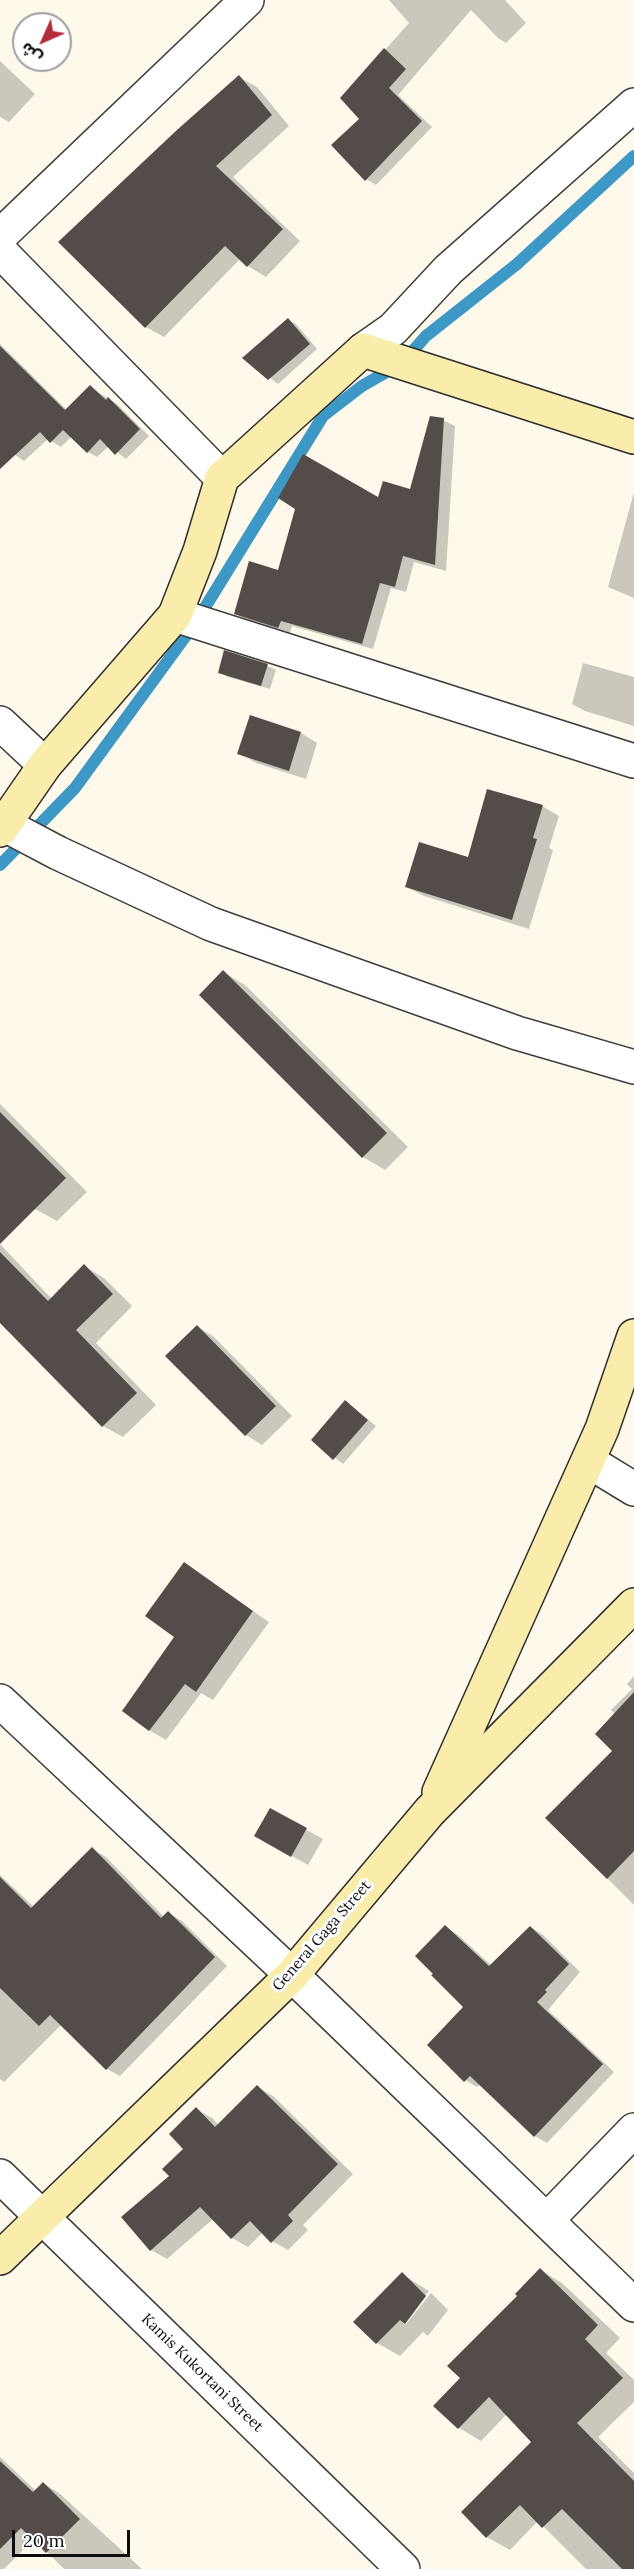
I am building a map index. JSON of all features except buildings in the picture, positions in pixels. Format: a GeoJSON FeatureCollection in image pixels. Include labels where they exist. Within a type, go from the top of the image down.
{"type":"FeatureCollection","features":[{"type":"Feature","properties":{"kind":"street"},"geometry":{"type":"LineString","coordinates":[[0,236],[247,0]]}},
{"type":"Feature","properties":{"kind":"street"},"geometry":{"type":"LineString","coordinates":[[634,105],[448,270],[393,329],[363,351],[222,478],[200,551],[175,615],[45,765],[3,828],[211,924],[517,1033],[634,1067]]}},
{"type":"Feature","properties":{"kind":"street"},"geometry":{"type":"LineString","coordinates":[[0,251],[222,478]]}},
{"type":"Feature","properties":{"kind":"street"},"geometry":{"type":"LineString","coordinates":[[363,351],[634,437]]}},
{"type":"Feature","properties":{"kind":"street"},"geometry":{"type":"LineString","coordinates":[[175,615],[634,761]]}},
{"type":"Feature","properties":{"kind":"street"},"geometry":{"type":"LineString","coordinates":[[0,723],[45,765]]}},
{"type":"Feature","properties":{"kind":"street"},"geometry":{"type":"LineString","coordinates":[[430,1811],[588,1461],[634,1336]]}},
{"type":"Feature","properties":{"kind":"street"},"geometry":{"type":"LineString","coordinates":[[588,1461],[634,1489]]}},
{"type":"Feature","properties":{"kind":"street","name":"General Gaga Street"},"geometry":{"type":"LineString","coordinates":[[0,2258],[292,1975],[430,1811],[634,1605]]}},
{"type":"Feature","properties":{"kind":"street"},"geometry":{"type":"LineString","coordinates":[[0,1701],[292,1975],[634,2305]]}},
{"type":"Feature","properties":{"kind":"street"},"geometry":{"type":"LineString","coordinates":[[547,2220],[634,2130]]}},
{"type":"Feature","properties":{"kind":"street","name":"Kamis Kukortani Street"},"geometry":{"type":"LineString","coordinates":[[0,2176],[404,2569]]}},
{"type":"Feature","properties":{"kind":"waterway"},"geometry":{"type":"LineString","coordinates":[[0,865],[75,788],[196,622],[323,416],[362,386],[402,363],[426,336],[517,264],[634,156]]}}]}
